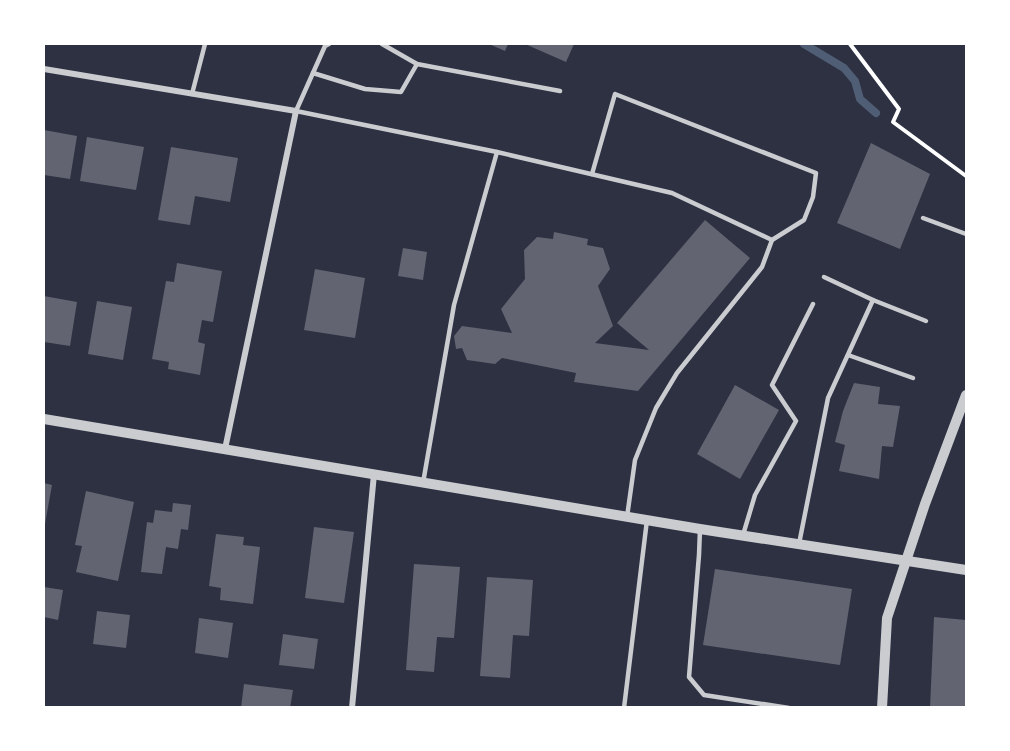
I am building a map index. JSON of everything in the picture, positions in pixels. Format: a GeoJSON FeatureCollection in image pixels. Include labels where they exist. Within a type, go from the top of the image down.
{"type":"FeatureCollection","features":[{"type":"Feature","properties":{"kind":"street"},"geometry":{"type":"LineString","coordinates":[[44,69],[296,111],[225,449]]}},
{"type":"Feature","properties":{"kind":"street"},"geometry":{"type":"LineString","coordinates":[[882,708],[887,618],[925,504],[966,395]]}},
{"type":"Feature","properties":{"kind":"street"},"geometry":{"type":"LineString","coordinates":[[44,419],[700,529],[966,570]]}},
{"type":"Feature","properties":{"kind":"street"},"geometry":{"type":"LineString","coordinates":[[352,708],[374,474]]}},
{"type":"Feature","properties":{"kind":"lane"},"geometry":{"type":"LineString","coordinates":[[192,94],[205,44]]}},
{"type":"Feature","properties":{"kind":"lane"},"geometry":{"type":"LineString","coordinates":[[329,44],[325,46],[296,111],[497,152],[672,193],[772,240]]}},
{"type":"Feature","properties":{"kind":"lane"},"geometry":{"type":"LineString","coordinates":[[382,44],[417,64],[560,91]]}},
{"type":"Feature","properties":{"kind":"lane"},"geometry":{"type":"LineString","coordinates":[[313,73],[365,89],[401,92],[417,64]]}},
{"type":"Feature","properties":{"kind":"lane"},"geometry":{"type":"LineString","coordinates":[[592,174],[615,94],[816,173],[813,197],[804,220],[772,240],[762,267],[677,373],[656,408],[635,460],[627,517]]}},
{"type":"Feature","properties":{"kind":"lane"},"geometry":{"type":"LineString","coordinates":[[423,483],[454,305],[497,152]]}},
{"type":"Feature","properties":{"kind":"lane"},"geometry":{"type":"LineString","coordinates":[[923,218],[966,234]]}},
{"type":"Feature","properties":{"kind":"lane"},"geometry":{"type":"LineString","coordinates":[[824,277],[926,321]]}},
{"type":"Feature","properties":{"kind":"lane"},"geometry":{"type":"LineString","coordinates":[[799,544],[828,398],[873,300]]}},
{"type":"Feature","properties":{"kind":"lane"},"geometry":{"type":"LineString","coordinates":[[743,536],[755,495],[796,421],[772,385],[813,304]]}},
{"type":"Feature","properties":{"kind":"lane"},"geometry":{"type":"LineString","coordinates":[[848,355],[913,378]]}},
{"type":"Feature","properties":{"kind":"lane"},"geometry":{"type":"LineString","coordinates":[[624,708],[647,520]]}},
{"type":"Feature","properties":{"kind":"lane"},"geometry":{"type":"LineString","coordinates":[[700,529],[689,677],[704,695],[789,708]]}},
{"type":"Feature","properties":{"kind":"path"},"geometry":{"type":"LineString","coordinates":[[850,44],[899,109],[893,122],[966,176]]}},
{"type":"Feature","properties":{"kind":"building"},"geometry":{"type":"Polygon","coordinates":[[[489,44],[508,44],[505,51],[489,44]]]}},
{"type":"Feature","properties":{"kind":"building"},"geometry":{"type":"Polygon","coordinates":[[[525,44],[574,44],[566,62],[525,44]]]}},
{"type":"Feature","properties":{"kind":"building"},"geometry":{"type":"Polygon","coordinates":[[[44,130],[77,136],[70,179],[44,175],[44,130]]]}},
{"type":"Feature","properties":{"kind":"building"},"geometry":{"type":"Polygon","coordinates":[[[87,137],[144,147],[136,190],[80,181],[87,137]]]}},
{"type":"Feature","properties":{"kind":"building"},"geometry":{"type":"Polygon","coordinates":[[[871,143],[930,174],[900,249],[837,223],[871,143]]]}},
{"type":"Feature","properties":{"kind":"building"},"geometry":{"type":"Polygon","coordinates":[[[171,147],[238,158],[230,202],[195,196],[190,225],[158,220],[171,147]]]}},
{"type":"Feature","properties":{"kind":"building"},"geometry":{"type":"Polygon","coordinates":[[[705,220],[750,258],[638,391],[574,382],[576,373],[502,358],[495,364],[467,360],[462,348],[456,349],[454,336],[462,326],[512,333],[501,309],[525,279],[524,250],[537,237],[553,239],[554,232],[588,239],[587,245],[603,248],[610,269],[598,286],[613,326],[595,343],[649,350],[617,323],[705,220]]]}},
{"type":"Feature","properties":{"kind":"building"},"geometry":{"type":"Polygon","coordinates":[[[403,248],[427,252],[423,280],[398,276],[403,248]]]}},
{"type":"Feature","properties":{"kind":"building"},"geometry":{"type":"Polygon","coordinates":[[[177,263],[222,271],[213,322],[202,320],[198,342],[205,344],[200,375],[168,369],[169,362],[152,359],[166,281],[174,282],[177,263]]]}},
{"type":"Feature","properties":{"kind":"building"},"geometry":{"type":"Polygon","coordinates":[[[315,269],[365,278],[355,338],[304,330],[315,269]]]}},
{"type":"Feature","properties":{"kind":"building"},"geometry":{"type":"Polygon","coordinates":[[[44,296],[77,302],[70,346],[44,342],[44,296]]]}},
{"type":"Feature","properties":{"kind":"building"},"geometry":{"type":"Polygon","coordinates":[[[97,301],[132,307],[123,360],[88,354],[97,301]]]}},
{"type":"Feature","properties":{"kind":"building"},"geometry":{"type":"Polygon","coordinates":[[[854,383],[880,387],[878,404],[900,406],[893,447],[882,446],[879,479],[839,471],[845,445],[835,442],[843,411],[854,383]]]}},
{"type":"Feature","properties":{"kind":"building"},"geometry":{"type":"Polygon","coordinates":[[[735,385],[779,410],[740,479],[697,454],[735,385]]]}},
{"type":"Feature","properties":{"kind":"building"},"geometry":{"type":"Polygon","coordinates":[[[44,483],[52,485],[45,524],[44,523],[44,483]]]}},
{"type":"Feature","properties":{"kind":"building"},"geometry":{"type":"Polygon","coordinates":[[[86,491],[134,502],[118,581],[76,572],[82,546],[75,545],[86,491]]]}},
{"type":"Feature","properties":{"kind":"building"},"geometry":{"type":"Polygon","coordinates":[[[173,503],[191,505],[188,530],[181,529],[178,549],[166,547],[162,574],[141,572],[147,522],[153,523],[155,510],[172,512],[173,503]]]}},
{"type":"Feature","properties":{"kind":"building"},"geometry":{"type":"Polygon","coordinates":[[[314,527],[354,532],[344,603],[305,598],[314,527]]]}},
{"type":"Feature","properties":{"kind":"building"},"geometry":{"type":"Polygon","coordinates":[[[216,534],[244,537],[243,545],[260,547],[253,604],[220,600],[221,588],[209,586],[216,534]]]}},
{"type":"Feature","properties":{"kind":"building"},"geometry":{"type":"Polygon","coordinates":[[[414,564],[460,567],[454,638],[437,637],[434,672],[406,670],[414,564]]]}},
{"type":"Feature","properties":{"kind":"building"},"geometry":{"type":"Polygon","coordinates":[[[715,569],[852,589],[840,665],[703,645],[715,569]]]}},
{"type":"Feature","properties":{"kind":"building"},"geometry":{"type":"Polygon","coordinates":[[[487,577],[533,580],[529,636],[513,635],[510,678],[480,676],[487,577]]]}},
{"type":"Feature","properties":{"kind":"building"},"geometry":{"type":"Polygon","coordinates":[[[44,587],[63,590],[58,620],[44,617],[44,587]]]}},
{"type":"Feature","properties":{"kind":"building"},"geometry":{"type":"Polygon","coordinates":[[[97,611],[130,615],[126,648],[93,644],[97,611]]]}},
{"type":"Feature","properties":{"kind":"building"},"geometry":{"type":"Polygon","coordinates":[[[934,617],[966,620],[966,708],[930,708],[934,617]]]}},
{"type":"Feature","properties":{"kind":"building"},"geometry":{"type":"Polygon","coordinates":[[[199,618],[233,623],[228,658],[195,653],[199,618]]]}},
{"type":"Feature","properties":{"kind":"building"},"geometry":{"type":"Polygon","coordinates":[[[283,634],[318,639],[314,669],[279,665],[283,634]]]}},
{"type":"Feature","properties":{"kind":"building"},"geometry":{"type":"Polygon","coordinates":[[[244,684],[293,690],[290,708],[241,708],[244,684]]]}},
{"type":"Feature","properties":{"kind":"waterway"},"geometry":{"type":"LineString","coordinates":[[804,44],[844,68],[855,81],[860,99],[876,113]]}}]}
